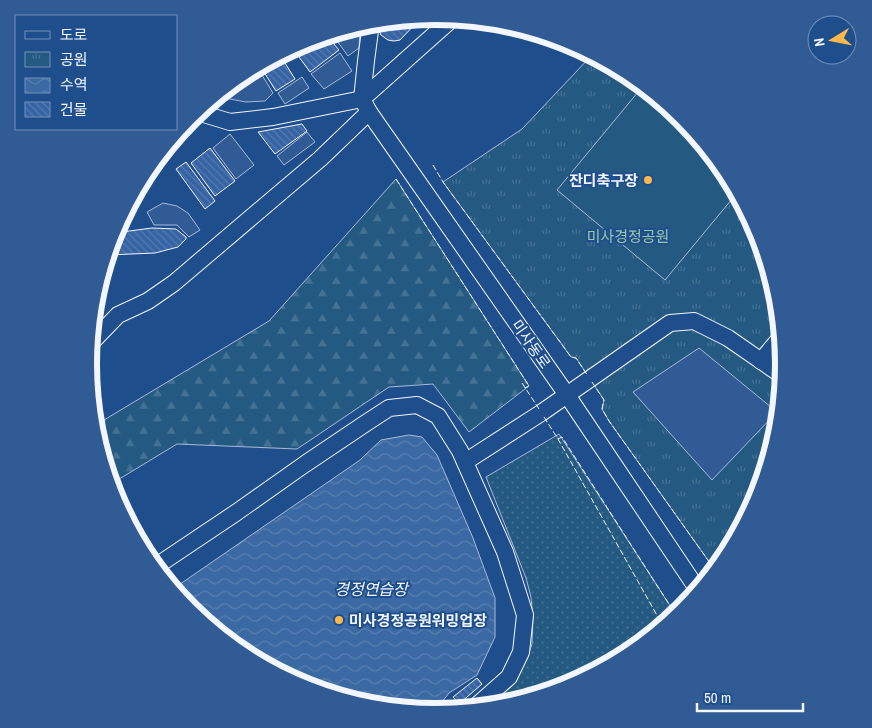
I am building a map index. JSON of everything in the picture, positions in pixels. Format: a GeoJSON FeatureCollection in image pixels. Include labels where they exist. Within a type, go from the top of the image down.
{"type":"FeatureCollection","features":[{"type":"Feature","properties":{"kind":"street"},"geometry":{"type":"LineString","coordinates":[[99,335],[118,315],[148,301],[174,283],[320,159],[366,106],[447,25]]}},
{"type":"Feature","properties":{"kind":"street"},"geometry":{"type":"LineString","coordinates":[[366,106],[371,32]]}},
{"type":"Feature","properties":{"kind":"street"},"geometry":{"type":"LineString","coordinates":[[206,115],[230,122],[366,106]]}},
{"type":"Feature","properties":{"kind":"street","name":"미사동로"},"geometry":{"type":"LineString","coordinates":[[366,106],[567,395],[694,584]]}},
{"type":"Feature","properties":{"kind":"street"},"geometry":{"type":"LineString","coordinates":[[465,462],[541,413],[670,323],[694,321],[728,338],[775,370]]}},
{"type":"Feature","properties":{"kind":"street"},"geometry":{"type":"LineString","coordinates":[[761,360],[774,345]]}},
{"type":"Feature","properties":{"kind":"street"},"geometry":{"type":"LineString","coordinates":[[162,563],[320,453],[389,408],[417,405],[438,416],[460,451],[505,552],[525,615],[521,652],[509,677],[484,699]]}},
{"type":"Feature","properties":{"kind":"green space","name":"미사경정공원"},"geometry":{"type":"Polygon","coordinates":[[[587,60],[606,70],[642,95],[660,109],[691,140],[730,195],[749,234],[763,276],[772,320],[775,364],[772,408],[763,452],[749,494],[730,534],[710,563],[609,421],[602,409],[604,400],[576,358],[571,357],[443,182],[522,129],[587,60]]]}},
{"type":"Feature","properties":{"kind":"green space","name":"잔디축구장"},"geometry":{"type":"Polygon","coordinates":[[[638,92],[660,109],[691,140],[718,176],[732,199],[665,280],[557,190],[638,92]]]}},
{"type":"Feature","properties":{"kind":"green space"},"geometry":{"type":"Polygon","coordinates":[[[396,179],[529,386],[469,432],[433,384],[389,387],[297,449],[177,444],[118,480],[102,421],[269,321],[396,179]]]}},
{"type":"Feature","properties":{"kind":"green space"},"geometry":{"type":"Polygon","coordinates":[[[559,434],[672,608],[624,646],[586,668],[545,685],[497,697],[515,680],[527,659],[532,644],[533,617],[531,597],[526,578],[486,477],[559,434]]]}},
{"type":"Feature","properties":{"kind":"shaded area"},"geometry":{"type":"Polygon","coordinates":[[[360,34],[359,48],[348,56],[337,40],[360,34]]]}},
{"type":"Feature","properties":{"kind":"shaded area"},"geometry":{"type":"Polygon","coordinates":[[[340,53],[352,71],[324,89],[311,74],[340,53]]]}},
{"type":"Feature","properties":{"kind":"shaded area"},"geometry":{"type":"Polygon","coordinates":[[[261,74],[273,93],[265,101],[246,102],[227,98],[261,74]]]}},
{"type":"Feature","properties":{"kind":"shaded area"},"geometry":{"type":"Polygon","coordinates":[[[302,77],[309,88],[285,104],[278,93],[302,77]]]}},
{"type":"Feature","properties":{"kind":"shaded area"},"geometry":{"type":"Polygon","coordinates":[[[307,132],[315,142],[284,165],[277,156],[307,132]]]}},
{"type":"Feature","properties":{"kind":"shaded area"},"geometry":{"type":"Polygon","coordinates":[[[230,134],[254,165],[236,179],[213,148],[230,134]]]}},
{"type":"Feature","properties":{"kind":"shaded area"},"geometry":{"type":"Polygon","coordinates":[[[163,203],[177,206],[188,213],[200,230],[189,237],[177,225],[154,225],[147,212],[163,203]]]}},
{"type":"Feature","properties":{"kind":"shaded area"},"geometry":{"type":"Polygon","coordinates":[[[699,348],[772,408],[770,419],[712,480],[633,392],[699,348]]]}},
{"type":"Feature","properties":{"kind":"water","name":"경정연습장"},"geometry":{"type":"Polygon","coordinates":[[[409,435],[422,437],[437,455],[473,538],[495,598],[495,637],[477,675],[449,693],[441,703],[392,700],[370,696],[327,685],[306,677],[266,658],[230,633],[212,619],[179,585],[360,460],[381,440],[409,435]]]}},
{"type":"Feature","properties":{"kind":"building"},"geometry":{"type":"Polygon","coordinates":[[[413,26],[400,40],[388,40],[381,35],[379,30],[413,26]]]}},
{"type":"Feature","properties":{"kind":"building"},"geometry":{"type":"Polygon","coordinates":[[[332,42],[339,50],[310,72],[299,57],[308,50],[332,42]]]}},
{"type":"Feature","properties":{"kind":"building"},"geometry":{"type":"Polygon","coordinates":[[[284,61],[295,79],[276,91],[264,72],[284,61]]]}},
{"type":"Feature","properties":{"kind":"building"},"geometry":{"type":"Polygon","coordinates":[[[302,124],[307,131],[275,154],[258,132],[302,124]]]}},
{"type":"Feature","properties":{"kind":"building"},"geometry":{"type":"Polygon","coordinates":[[[210,148],[235,181],[215,196],[191,163],[210,148]]]}},
{"type":"Feature","properties":{"kind":"building"},"geometry":{"type":"Polygon","coordinates":[[[186,162],[215,201],[205,209],[176,169],[186,162]]]}},
{"type":"Feature","properties":{"kind":"building"},"geometry":{"type":"Polygon","coordinates":[[[152,228],[176,229],[186,239],[178,247],[155,253],[115,255],[124,232],[152,228]]]}},
{"type":"Feature","properties":{"kind":"building"},"geometry":{"type":"Polygon","coordinates":[[[477,678],[482,684],[462,702],[457,702],[453,697],[477,678]]]}},
{"type":"Feature","properties":{"kind":"fence"},"geometry":{"type":"LineString","coordinates":[[433,165],[443,182],[571,357],[576,358],[588,376]]}},
{"type":"Feature","properties":{"kind":"fence"},"geometry":{"type":"LineString","coordinates":[[396,179],[529,386],[525,388]]}},
{"type":"Feature","properties":{"kind":"fence"},"geometry":{"type":"LineString","coordinates":[[592,382],[604,400],[602,409],[609,421],[710,563]]}},
{"type":"Feature","properties":{"kind":"fence"},"geometry":{"type":"LineString","coordinates":[[522,383],[539,409]]}},
{"type":"Feature","properties":{"kind":"fence"},"geometry":{"type":"LineString","coordinates":[[544,417],[659,620]]}},
{"type":"Feature","properties":{"kind":"fence"},"geometry":{"type":"LineString","coordinates":[[558,439],[562,437],[672,608]]}},
{"type":"Feature","properties":{"kind":"place","name":"잔디축구장"},"geometry":{"type":"Point","coordinates":[648,180]}},
{"type":"Feature","properties":{"kind":"place","name":"미사경정공원워밍업장"},"geometry":{"type":"Point","coordinates":[339,620]}}]}
